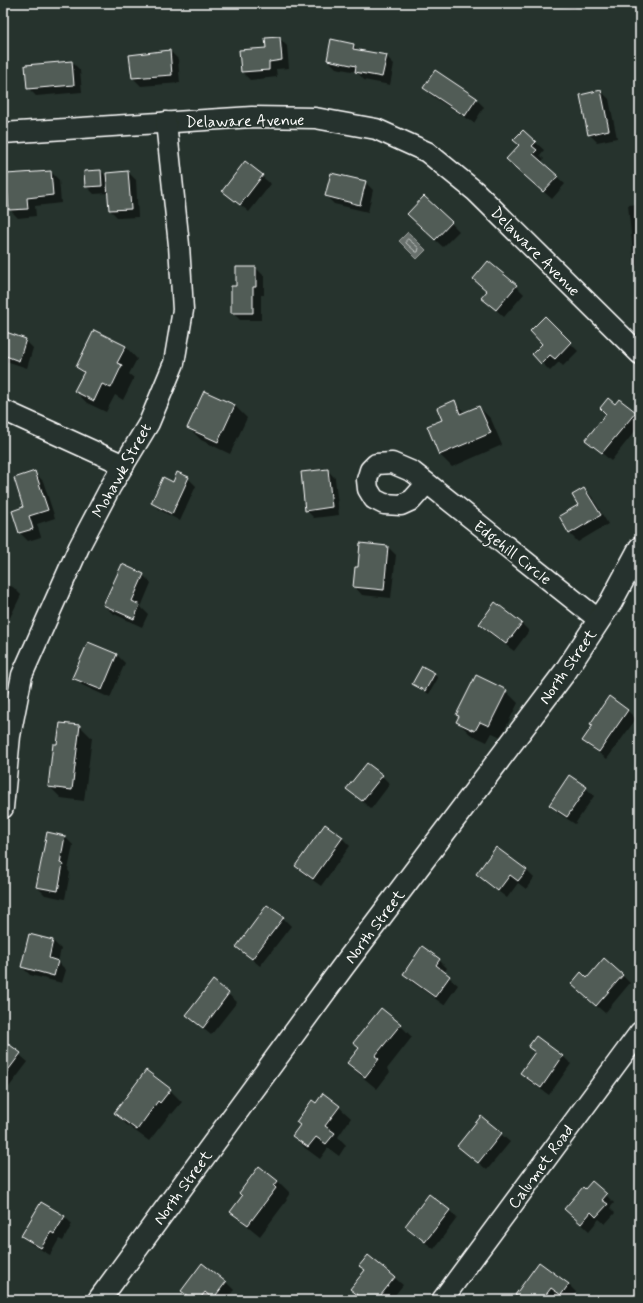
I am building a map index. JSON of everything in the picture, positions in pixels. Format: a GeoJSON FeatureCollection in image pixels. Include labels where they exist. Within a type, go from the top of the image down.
{"type":"FeatureCollection","features":[{"type":"Feature","properties":{"kind":"street","name":"Delaware Avenue"},"geometry":{"type":"LineString","coordinates":[[3,133],[252,117],[315,118],[376,129],[427,152],[475,191],[640,354]]}},
{"type":"Feature","properties":{"kind":"street","name":"Mohawk Street"},"geometry":{"type":"LineString","coordinates":[[3,808],[10,736],[22,674],[79,547],[149,423],[174,362],[182,310],[179,245],[166,122]]}},
{"type":"Feature","properties":{"kind":"street"},"geometry":{"type":"LineString","coordinates":[[3,410],[124,465]]}},
{"type":"Feature","properties":{"kind":"street","name":"Edgehill Circle"},"geometry":{"type":"LineString","coordinates":[[427,483],[599,620]]}},
{"type":"Feature","properties":{"kind":"street","name":"North Street"},"geometry":{"type":"LineString","coordinates":[[99,1300],[342,968],[565,672],[611,602],[639,550]]}},
{"type":"Feature","properties":{"kind":"street","name":"Calumet Road"},"geometry":{"type":"LineString","coordinates":[[442,1300],[640,1032]]}},
{"type":"Feature","properties":{"kind":"water"},"geometry":{"type":"Polygon","coordinates":[[[408,232],[426,250],[417,259],[399,241],[408,232]]]}},
{"type":"Feature","properties":{"kind":"building"},"geometry":{"type":"Polygon","coordinates":[[[280,37],[282,60],[269,62],[269,70],[241,72],[239,50],[266,48],[265,38],[280,37]]]}},
{"type":"Feature","properties":{"kind":"building"},"geometry":{"type":"Polygon","coordinates":[[[331,39],[354,44],[353,49],[387,55],[382,77],[355,72],[356,66],[327,60],[331,39]]]}},
{"type":"Feature","properties":{"kind":"building"},"geometry":{"type":"Polygon","coordinates":[[[170,50],[172,75],[132,78],[129,55],[170,50]]]}},
{"type":"Feature","properties":{"kind":"building"},"geometry":{"type":"Polygon","coordinates":[[[72,61],[74,85],[27,89],[25,65],[72,61]]]}},
{"type":"Feature","properties":{"kind":"building"},"geometry":{"type":"Polygon","coordinates":[[[435,70],[477,98],[465,116],[423,88],[435,70]]]}},
{"type":"Feature","properties":{"kind":"building"},"geometry":{"type":"Polygon","coordinates":[[[601,90],[609,130],[588,135],[580,95],[601,90]]]}},
{"type":"Feature","properties":{"kind":"building"},"geometry":{"type":"Polygon","coordinates":[[[523,130],[536,142],[532,146],[537,150],[533,154],[558,176],[543,192],[506,159],[519,145],[513,140],[523,130]]]}},
{"type":"Feature","properties":{"kind":"building"},"geometry":{"type":"Polygon","coordinates":[[[245,161],[263,175],[240,205],[222,191],[245,161]]]}},
{"type":"Feature","properties":{"kind":"building"},"geometry":{"type":"Polygon","coordinates":[[[101,170],[102,186],[85,187],[84,171],[101,170]]]}},
{"type":"Feature","properties":{"kind":"building"},"geometry":{"type":"Polygon","coordinates":[[[51,171],[53,195],[27,198],[28,209],[9,210],[6,174],[51,171]]]}},
{"type":"Feature","properties":{"kind":"building"},"geometry":{"type":"Polygon","coordinates":[[[128,171],[131,209],[109,210],[106,173],[128,171]]]}},
{"type":"Feature","properties":{"kind":"building"},"geometry":{"type":"Polygon","coordinates":[[[331,173],[366,181],[360,205],[325,196],[331,173]]]}},
{"type":"Feature","properties":{"kind":"building"},"geometry":{"type":"Polygon","coordinates":[[[424,196],[452,222],[435,240],[407,214],[424,196]]]}},
{"type":"Feature","properties":{"kind":"building"},"geometry":{"type":"Polygon","coordinates":[[[488,261],[517,285],[496,310],[481,298],[487,291],[473,279],[488,261]]]}},
{"type":"Feature","properties":{"kind":"building"},"geometry":{"type":"Polygon","coordinates":[[[236,267],[256,267],[256,287],[253,287],[253,313],[231,313],[231,286],[236,286],[236,267]]]}},
{"type":"Feature","properties":{"kind":"building"},"geometry":{"type":"Polygon","coordinates":[[[545,316],[571,342],[555,359],[550,355],[541,364],[532,354],[542,344],[530,331],[545,316]]]}},
{"type":"Feature","properties":{"kind":"building"},"geometry":{"type":"Polygon","coordinates":[[[94,330],[126,346],[117,363],[122,365],[111,388],[102,384],[94,401],[74,391],[84,372],[76,367],[94,330]]]}},
{"type":"Feature","properties":{"kind":"building"},"geometry":{"type":"Polygon","coordinates":[[[3,331],[26,339],[19,361],[3,355],[3,331]]]}},
{"type":"Feature","properties":{"kind":"building"},"geometry":{"type":"Polygon","coordinates":[[[204,391],[235,405],[218,442],[187,428],[204,391]]]}},
{"type":"Feature","properties":{"kind":"building"},"geometry":{"type":"Polygon","coordinates":[[[608,398],[615,404],[619,399],[636,412],[602,453],[585,440],[606,414],[600,408],[608,398]]]}},
{"type":"Feature","properties":{"kind":"building"},"geometry":{"type":"Polygon","coordinates":[[[455,400],[460,414],[479,406],[491,433],[439,455],[427,426],[442,420],[437,408],[455,400]]]}},
{"type":"Feature","properties":{"kind":"building"},"geometry":{"type":"Polygon","coordinates":[[[328,469],[332,507],[305,511],[301,472],[328,469]]]}},
{"type":"Feature","properties":{"kind":"building"},"geometry":{"type":"Polygon","coordinates":[[[35,471],[48,510],[29,516],[33,529],[19,533],[12,511],[23,507],[14,478],[35,471]]]}},
{"type":"Feature","properties":{"kind":"building"},"geometry":{"type":"Polygon","coordinates":[[[177,472],[189,477],[172,514],[151,503],[163,477],[173,482],[177,472]]]}},
{"type":"Feature","properties":{"kind":"building"},"geometry":{"type":"Polygon","coordinates":[[[584,488],[601,515],[569,534],[559,516],[578,505],[572,495],[584,488]]]}},
{"type":"Feature","properties":{"kind":"building"},"geometry":{"type":"Polygon","coordinates":[[[360,543],[388,546],[384,590],[353,587],[355,567],[358,567],[360,543]]]}},
{"type":"Feature","properties":{"kind":"building"},"geometry":{"type":"Polygon","coordinates":[[[122,564],[144,574],[132,601],[140,605],[134,619],[103,605],[122,564]]]}},
{"type":"Feature","properties":{"kind":"building"},"geometry":{"type":"Polygon","coordinates":[[[495,602],[522,623],[506,644],[479,624],[495,602]]]}},
{"type":"Feature","properties":{"kind":"building"},"geometry":{"type":"Polygon","coordinates":[[[88,642],[117,654],[102,690],[72,678],[88,642]]]}},
{"type":"Feature","properties":{"kind":"building"},"geometry":{"type":"Polygon","coordinates":[[[422,666],[435,673],[425,691],[412,684],[422,666]]]}},
{"type":"Feature","properties":{"kind":"building"},"geometry":{"type":"Polygon","coordinates":[[[476,675],[507,690],[489,726],[480,722],[475,731],[456,722],[459,716],[456,715],[476,675]]]}},
{"type":"Feature","properties":{"kind":"building"},"geometry":{"type":"Polygon","coordinates":[[[609,696],[628,710],[599,752],[582,741],[593,725],[590,724],[609,696]]]}},
{"type":"Feature","properties":{"kind":"building"},"geometry":{"type":"Polygon","coordinates":[[[60,723],[80,725],[72,790],[48,787],[53,744],[57,744],[60,723]]]}},
{"type":"Feature","properties":{"kind":"building"},"geometry":{"type":"Polygon","coordinates":[[[367,763],[383,775],[362,801],[346,789],[367,763]]]}},
{"type":"Feature","properties":{"kind":"building"},"geometry":{"type":"Polygon","coordinates":[[[569,775],[587,787],[567,817],[549,805],[569,775]]]}},
{"type":"Feature","properties":{"kind":"building"},"geometry":{"type":"Polygon","coordinates":[[[325,824],[343,837],[313,879],[295,866],[325,824]]]}},
{"type":"Feature","properties":{"kind":"building"},"geometry":{"type":"Polygon","coordinates":[[[47,832],[65,836],[60,863],[63,864],[58,891],[36,887],[47,832]]]}},
{"type":"Feature","properties":{"kind":"building"},"geometry":{"type":"Polygon","coordinates":[[[496,847],[527,870],[518,881],[510,875],[498,891],[476,874],[496,847]]]}},
{"type":"Feature","properties":{"kind":"building"},"geometry":{"type":"Polygon","coordinates":[[[267,905],[284,917],[252,959],[236,947],[267,905]]]}},
{"type":"Feature","properties":{"kind":"building"},"geometry":{"type":"Polygon","coordinates":[[[29,934],[53,940],[49,958],[58,961],[54,976],[21,967],[29,934]]]}},
{"type":"Feature","properties":{"kind":"building"},"geometry":{"type":"Polygon","coordinates":[[[422,946],[440,959],[436,965],[450,976],[435,997],[403,974],[422,946]]]}},
{"type":"Feature","properties":{"kind":"building"},"geometry":{"type":"Polygon","coordinates":[[[604,958],[623,975],[596,1006],[571,984],[581,972],[587,978],[604,958]]]}},
{"type":"Feature","properties":{"kind":"building"},"geometry":{"type":"Polygon","coordinates":[[[213,980],[229,993],[203,1028],[186,1015],[213,980]]]}},
{"type":"Feature","properties":{"kind":"building"},"geometry":{"type":"Polygon","coordinates":[[[381,1008],[401,1024],[375,1056],[379,1059],[365,1077],[347,1063],[359,1048],[353,1043],[381,1008]]]}},
{"type":"Feature","properties":{"kind":"building"},"geometry":{"type":"Polygon","coordinates":[[[536,1036],[563,1056],[541,1088],[520,1073],[535,1052],[528,1047],[536,1036]]]}},
{"type":"Feature","properties":{"kind":"building"},"geometry":{"type":"Polygon","coordinates":[[[3,1040],[21,1053],[3,1077],[3,1040]]]}},
{"type":"Feature","properties":{"kind":"building"},"geometry":{"type":"Polygon","coordinates":[[[146,1070],[171,1089],[160,1103],[158,1101],[137,1130],[114,1113],[146,1070]]]}},
{"type":"Feature","properties":{"kind":"building"},"geometry":{"type":"Polygon","coordinates":[[[323,1093],[340,1106],[325,1126],[335,1133],[326,1144],[316,1137],[308,1147],[292,1136],[300,1125],[296,1122],[312,1100],[316,1103],[323,1093]]]}},
{"type":"Feature","properties":{"kind":"building"},"geometry":{"type":"Polygon","coordinates":[[[481,1116],[502,1133],[478,1163],[457,1146],[481,1116]]]}},
{"type":"Feature","properties":{"kind":"building"},"geometry":{"type":"Polygon","coordinates":[[[259,1166],[278,1181],[274,1186],[276,1188],[248,1225],[230,1212],[242,1196],[239,1193],[259,1166]]]}},
{"type":"Feature","properties":{"kind":"building"},"geometry":{"type":"Polygon","coordinates":[[[592,1181],[607,1194],[602,1200],[608,1204],[596,1217],[591,1212],[581,1224],[564,1209],[583,1187],[585,1189],[592,1181]]]}},
{"type":"Feature","properties":{"kind":"building"},"geometry":{"type":"Polygon","coordinates":[[[429,1194],[450,1210],[425,1242],[405,1226],[429,1194]]]}},
{"type":"Feature","properties":{"kind":"building"},"geometry":{"type":"Polygon","coordinates":[[[41,1202],[65,1216],[54,1234],[51,1232],[41,1248],[21,1236],[41,1202]]]}},
{"type":"Feature","properties":{"kind":"building"},"geometry":{"type":"Polygon","coordinates":[[[368,1255],[395,1277],[377,1300],[364,1300],[350,1289],[365,1270],[359,1266],[368,1255]]]}},
{"type":"Feature","properties":{"kind":"building"},"geometry":{"type":"Polygon","coordinates":[[[539,1262],[569,1284],[561,1295],[551,1288],[542,1300],[522,1300],[515,1295],[539,1262]]]}},
{"type":"Feature","properties":{"kind":"building"},"geometry":{"type":"Polygon","coordinates":[[[202,1263],[226,1282],[213,1299],[205,1292],[199,1300],[193,1300],[181,1291],[202,1263]]]}}]}
